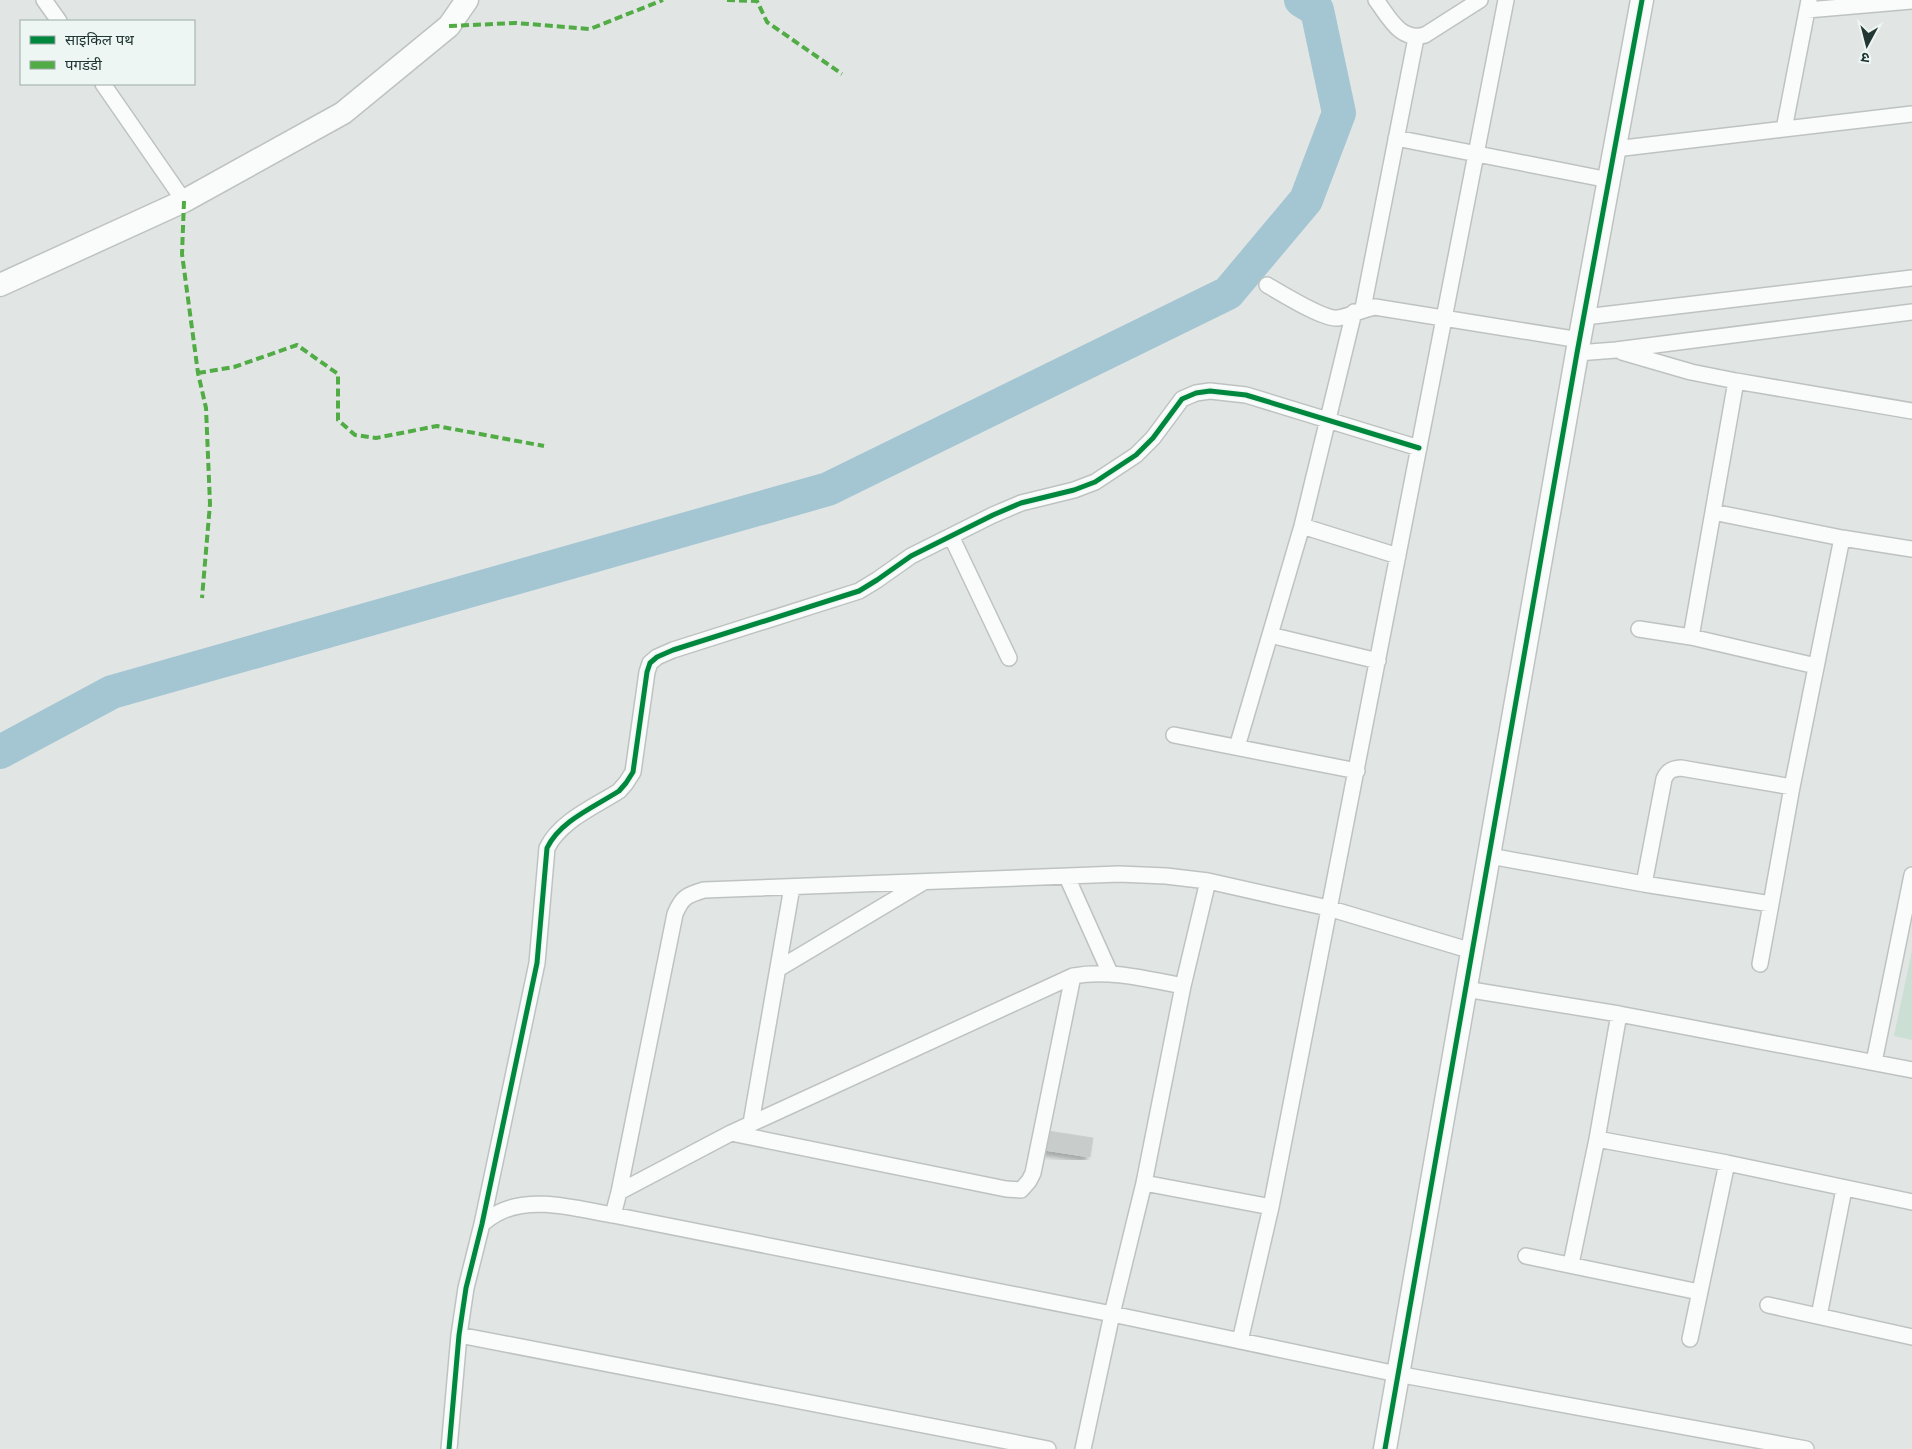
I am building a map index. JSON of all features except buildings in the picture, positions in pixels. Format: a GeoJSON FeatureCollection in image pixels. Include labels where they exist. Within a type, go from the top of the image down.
{"type":"FeatureCollection","features":[{"type":"Feature","properties":{"kind":"street"},"geometry":{"type":"LineString","coordinates":[[44,0],[58,20]]}},
{"type":"Feature","properties":{"kind":"street"},"geometry":{"type":"LineString","coordinates":[[0,285],[184,201],[343,113],[449,26],[468,0]]}},
{"type":"Feature","properties":{"kind":"street"},"geometry":{"type":"LineString","coordinates":[[1376,0],[1397,28],[1406,36],[1416,38],[1425,35],[1480,0]]}},
{"type":"Feature","properties":{"kind":"street"},"geometry":{"type":"LineString","coordinates":[[1240,1341],[1271,1207],[1506,0]]}},
{"type":"Feature","properties":{"kind":"street"},"geometry":{"type":"LineString","coordinates":[[1385,1449],[1578,347],[1642,0]]}},
{"type":"Feature","properties":{"kind":"street"},"geometry":{"type":"LineString","coordinates":[[1784,129],[1808,5],[1912,1]]}},
{"type":"Feature","properties":{"kind":"street"},"geometry":{"type":"LineString","coordinates":[[1237,748],[1302,526],[1328,420],[1359,310],[1416,38]]}},
{"type":"Feature","properties":{"kind":"street"},"geometry":{"type":"LineString","coordinates":[[104,85],[184,201]]}},
{"type":"Feature","properties":{"kind":"street"},"geometry":{"type":"LineString","coordinates":[[1615,149],[1912,114]]}},
{"type":"Feature","properties":{"kind":"street"},"geometry":{"type":"LineString","coordinates":[[1396,138],[1609,180]]}},
{"type":"Feature","properties":{"kind":"street"},"geometry":{"type":"LineString","coordinates":[[1585,317],[1912,278]]}},
{"type":"Feature","properties":{"kind":"street"},"geometry":{"type":"LineString","coordinates":[[1267,285],[1329,316],[1337,318],[1359,310],[1375,307],[1444,318],[1578,347],[1616,350],[1912,312]]}},
{"type":"Feature","properties":{"kind":"street"},"geometry":{"type":"LineString","coordinates":[[1616,350],[1691,372],[1912,411]]}},
{"type":"Feature","properties":{"kind":"street"},"geometry":{"type":"LineString","coordinates":[[1691,637],[1736,381]]}},
{"type":"Feature","properties":{"kind":"street"},"geometry":{"type":"LineString","coordinates":[[449,1449],[458,1335],[466,1288],[482,1224],[536,963],[547,848],[553,836],[562,827],[618,791],[633,772],[647,672],[650,663],[657,657],[673,650],[858,591],[911,556],[1021,503],[1074,490],[1095,482],[1136,455],[1153,438],[1182,399],[1196,393],[1226,391],[1246,395],[1419,448]]}},
{"type":"Feature","properties":{"kind":"street"},"geometry":{"type":"LineString","coordinates":[[1713,512],[1842,538],[1912,549]]}},
{"type":"Feature","properties":{"kind":"street"},"geometry":{"type":"LineString","coordinates":[[1302,526],[1398,556]]}},
{"type":"Feature","properties":{"kind":"street"},"geometry":{"type":"LineString","coordinates":[[951,536],[1008,658]]}},
{"type":"Feature","properties":{"kind":"street"},"geometry":{"type":"LineString","coordinates":[[1760,964],[1792,787],[1842,538]]}},
{"type":"Feature","properties":{"kind":"street"},"geometry":{"type":"LineString","coordinates":[[1639,629],[1691,637],[1816,666]]}},
{"type":"Feature","properties":{"kind":"street"},"geometry":{"type":"LineString","coordinates":[[1270,635],[1378,661]]}},
{"type":"Feature","properties":{"kind":"street"},"geometry":{"type":"LineString","coordinates":[[1174,735],[1357,771]]}},
{"type":"Feature","properties":{"kind":"street"},"geometry":{"type":"LineString","coordinates":[[1644,884],[1664,779],[1667,772],[1681,768],[1792,787]]}},
{"type":"Feature","properties":{"kind":"street"},"geometry":{"type":"LineString","coordinates":[[1490,856],[1644,884],[1772,904]]}},
{"type":"Feature","properties":{"kind":"street"},"geometry":{"type":"LineString","coordinates":[[1874,1062],[1912,875]]}},
{"type":"Feature","properties":{"kind":"street"},"geometry":{"type":"LineString","coordinates":[[613,1215],[675,914],[681,901],[691,894],[704,890],[1067,877],[1166,876],[1208,881],[1328,908],[1472,951]]}},
{"type":"Feature","properties":{"kind":"street"},"geometry":{"type":"LineString","coordinates":[[1067,877],[1110,973]]}},
{"type":"Feature","properties":{"kind":"street"},"geometry":{"type":"LineString","coordinates":[[1083,1449],[1112,1314],[1144,1183],[1183,986],[1208,881]]}},
{"type":"Feature","properties":{"kind":"street"},"geometry":{"type":"LineString","coordinates":[[778,969],[923,882]]}},
{"type":"Feature","properties":{"kind":"street"},"geometry":{"type":"LineString","coordinates":[[751,1124],[792,887]]}},
{"type":"Feature","properties":{"kind":"street"},"geometry":{"type":"LineString","coordinates":[[619,1192],[730,1133],[1073,976],[1091,972],[1110,973],[1183,986]]}},
{"type":"Feature","properties":{"kind":"street"},"geometry":{"type":"LineString","coordinates":[[730,1133],[1006,1190],[1021,1190],[1033,1173],[1073,976]]}},
{"type":"Feature","properties":{"kind":"street"},"geometry":{"type":"LineString","coordinates":[[1465,989],[1619,1014],[1912,1070]]}},
{"type":"Feature","properties":{"kind":"street"},"geometry":{"type":"LineString","coordinates":[[1571,1264],[1597,1139],[1619,1014]]}},
{"type":"Feature","properties":{"kind":"street"},"geometry":{"type":"LineString","coordinates":[[1597,1139],[1727,1163],[1912,1202]]}},
{"type":"Feature","properties":{"kind":"street"},"geometry":{"type":"LineString","coordinates":[[1690,1339],[1727,1163]]}},
{"type":"Feature","properties":{"kind":"street"},"geometry":{"type":"LineString","coordinates":[[1144,1183],[1271,1207]]}},
{"type":"Feature","properties":{"kind":"street"},"geometry":{"type":"LineString","coordinates":[[1819,1316],[1844,1189]]}},
{"type":"Feature","properties":{"kind":"street"},"geometry":{"type":"LineString","coordinates":[[482,1224],[499,1212],[513,1208],[546,1204],[613,1215],[1112,1314],[1397,1374],[1806,1449]]}},
{"type":"Feature","properties":{"kind":"street"},"geometry":{"type":"LineString","coordinates":[[1526,1256],[1699,1292]]}},
{"type":"Feature","properties":{"kind":"street"},"geometry":{"type":"LineString","coordinates":[[1768,1305],[1912,1337]]}},
{"type":"Feature","properties":{"kind":"street"},"geometry":{"type":"LineString","coordinates":[[458,1335],[1048,1449]]}},
{"type":"Feature","properties":{"kind":"green space"},"geometry":{"type":"Polygon","coordinates":[[[1912,950],[1912,1040],[1894,1036],[1912,950]]]}},
{"type":"Feature","properties":{"kind":"waterway"},"geometry":{"type":"LineString","coordinates":[[0,752],[112,692],[828,489],[1228,293],[1306,200],[1339,113],[1317,10],[1301,0]]}},
{"type":"Feature","properties":{"kind":"marked path"},"geometry":{"type":"LineString","coordinates":[[449,26],[516,23],[590,29],[663,0]]}},
{"type":"Feature","properties":{"kind":"marked path"},"geometry":{"type":"LineString","coordinates":[[727,0],[757,1],[767,22],[842,74]]}},
{"type":"Feature","properties":{"kind":"marked path"},"geometry":{"type":"LineString","coordinates":[[184,201],[182,254],[198,373],[206,408],[210,504],[202,598]]}},
{"type":"Feature","properties":{"kind":"marked path"},"geometry":{"type":"LineString","coordinates":[[198,373],[234,367],[297,345],[338,374],[338,420],[355,435],[376,438],[437,426],[544,446]]}},
{"type":"Feature","properties":{"kind":"cycle path"},"geometry":{"type":"LineString","coordinates":[[1385,1449],[1577,353],[1642,0]]}},
{"type":"Feature","properties":{"kind":"cycle path"},"geometry":{"type":"LineString","coordinates":[[449,1449],[459,1335],[466,1288],[482,1224],[537,963],[547,848],[553,838],[569,822],[619,791],[633,772],[647,672],[650,663],[657,657],[673,650],[859,591],[911,556],[993,515],[1021,503],[1074,490],[1095,482],[1136,455],[1153,438],[1182,399],[1196,393],[1210,391],[1246,395],[1419,448]]}}]}
